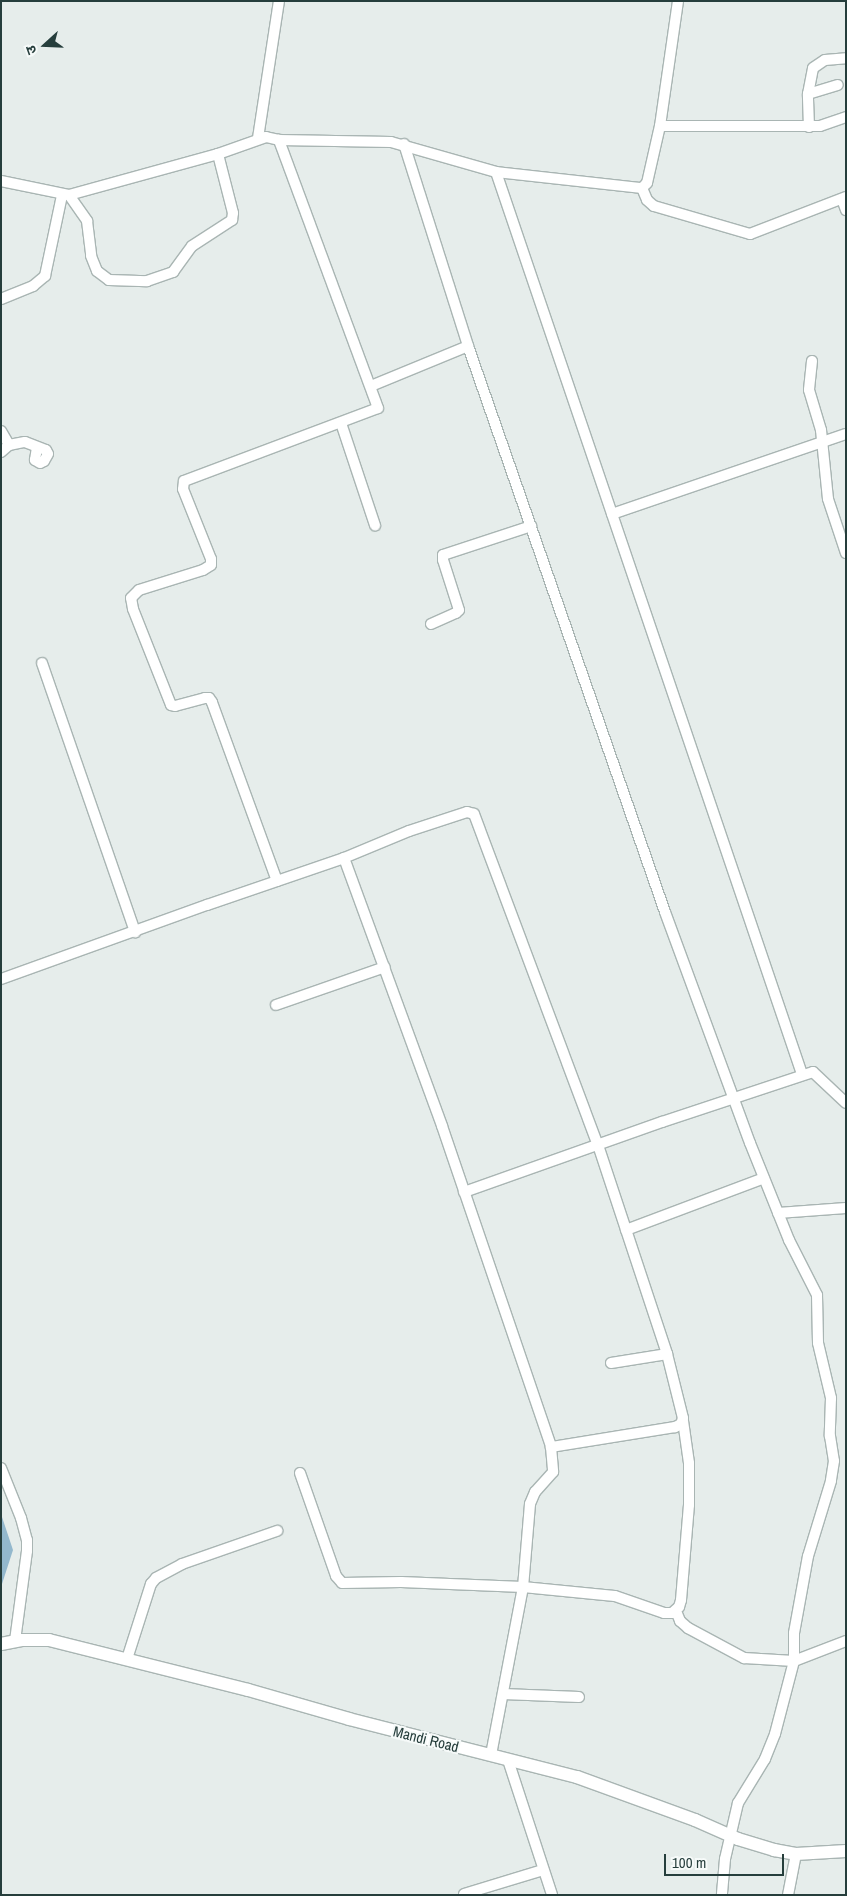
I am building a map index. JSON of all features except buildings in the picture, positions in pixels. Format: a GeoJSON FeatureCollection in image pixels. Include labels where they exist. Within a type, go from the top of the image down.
{"type":"FeatureCollection","features":[{"type":"Feature","properties":{"kind":"street"},"geometry":{"type":"LineString","coordinates":[[258,138],[280,1]]}},
{"type":"Feature","properties":{"kind":"street"},"geometry":{"type":"LineString","coordinates":[[642,188],[647,183],[660,126],[678,1]]}},
{"type":"Feature","properties":{"kind":"street"},"geometry":{"type":"LineString","coordinates":[[809,127],[809,78],[813,68],[825,60],[846,58]]}},
{"type":"Feature","properties":{"kind":"street"},"geometry":{"type":"LineString","coordinates":[[808,94],[838,86]]}},
{"type":"Feature","properties":{"kind":"street"},"geometry":{"type":"LineString","coordinates":[[660,126],[809,127],[820,126],[846,117]]}},
{"type":"Feature","properties":{"kind":"street"},"geometry":{"type":"LineString","coordinates":[[1,181],[65,195],[218,154],[258,138],[404,144],[496,172],[642,188]]}},
{"type":"Feature","properties":{"kind":"street"},"geometry":{"type":"LineString","coordinates":[[276,881],[210,698],[175,706],[171,705],[133,609],[131,598],[139,590],[212,565],[212,559],[183,489],[184,480],[377,409],[371,386],[279,140]]}},
{"type":"Feature","properties":{"kind":"street"},"geometry":{"type":"LineString","coordinates":[[404,144],[468,346],[588,694],[733,1098],[792,1246],[816,1291],[818,1342],[831,1398],[830,1436],[834,1460],[827,1500],[808,1556],[794,1633],[794,1661],[771,1746],[738,1804],[729,1836],[722,1895]]}},
{"type":"Feature","properties":{"kind":"street"},"geometry":{"type":"LineString","coordinates":[[65,195],[87,221],[91,256],[97,271],[109,280],[147,281],[173,272],[192,246],[232,220],[233,214],[218,154]]}},
{"type":"Feature","properties":{"kind":"street"},"geometry":{"type":"LineString","coordinates":[[496,172],[802,1074]]}},
{"type":"Feature","properties":{"kind":"street"},"geometry":{"type":"LineString","coordinates":[[642,188],[646,200],[654,206],[750,234],[844,198],[846,210]]}},
{"type":"Feature","properties":{"kind":"street"},"geometry":{"type":"LineString","coordinates":[[1,299],[33,286],[45,276],[65,195]]}},
{"type":"Feature","properties":{"kind":"street"},"geometry":{"type":"LineString","coordinates":[[371,386],[468,346]]}},
{"type":"Feature","properties":{"kind":"street"},"geometry":{"type":"LineString","coordinates":[[812,361],[809,390],[823,442],[828,499],[846,553]]}},
{"type":"Feature","properties":{"kind":"street"},"geometry":{"type":"LineString","coordinates":[[341,423],[375,525]]}},
{"type":"Feature","properties":{"kind":"street"},"geometry":{"type":"LineString","coordinates":[[1,432],[5,448],[25,442],[37,448]]}},
{"type":"Feature","properties":{"kind":"street"},"geometry":{"type":"LineString","coordinates":[[612,514],[846,434]]}},
{"type":"Feature","properties":{"kind":"street"},"geometry":{"type":"LineString","coordinates":[[431,624],[456,614],[459,610],[443,555],[531,526]]}},
{"type":"Feature","properties":{"kind":"street"},"geometry":{"type":"LineString","coordinates":[[42,662],[135,932]]}},
{"type":"Feature","properties":{"kind":"street"},"geometry":{"type":"LineString","coordinates":[[1,979],[344,858],[409,831],[467,812],[474,814],[598,1145],[667,1354],[683,1421],[689,1463],[689,1505],[681,1600],[676,1611],[680,1621],[688,1628],[738,1655],[753,1659],[794,1661],[846,1641]]}},
{"type":"Feature","properties":{"kind":"street"},"geometry":{"type":"LineString","coordinates":[[344,858],[385,967],[551,1447],[552,1472],[535,1492],[530,1504],[523,1587],[491,1755]]}},
{"type":"Feature","properties":{"kind":"street"},"geometry":{"type":"LineString","coordinates":[[276,1005],[385,967]]}},
{"type":"Feature","properties":{"kind":"street"},"geometry":{"type":"LineString","coordinates":[[464,1192],[802,1074],[815,1072],[846,1103]]}},
{"type":"Feature","properties":{"kind":"street"},"geometry":{"type":"LineString","coordinates":[[626,1230],[764,1178]]}},
{"type":"Feature","properties":{"kind":"street"},"geometry":{"type":"LineString","coordinates":[[778,1213],[846,1208]]}},
{"type":"Feature","properties":{"kind":"street"},"geometry":{"type":"LineString","coordinates":[[611,1363],[667,1354]]}},
{"type":"Feature","properties":{"kind":"street"},"geometry":{"type":"LineString","coordinates":[[551,1447],[675,1427],[683,1421]]}},
{"type":"Feature","properties":{"kind":"street"},"geometry":{"type":"LineString","coordinates":[[1,1468],[21,1518],[27,1540],[15,1641]]}},
{"type":"Feature","properties":{"kind":"street"},"geometry":{"type":"LineString","coordinates":[[300,1473],[339,1582],[523,1587],[614,1596],[664,1612],[676,1611]]}},
{"type":"Feature","properties":{"kind":"street"},"geometry":{"type":"LineString","coordinates":[[127,1660],[151,1584],[156,1578],[182,1564],[277,1531]]}},
{"type":"Feature","properties":{"kind":"street","name":"Mandi Road"},"geometry":{"type":"LineString","coordinates":[[1,1644],[15,1641],[49,1640],[577,1777],[695,1820],[729,1836],[752,1844],[796,1854],[846,1851]]}},
{"type":"Feature","properties":{"kind":"street"},"geometry":{"type":"LineString","coordinates":[[503,1694],[579,1696]]}},
{"type":"Feature","properties":{"kind":"street"},"geometry":{"type":"LineString","coordinates":[[508,1760],[552,1895]]}},
{"type":"Feature","properties":{"kind":"street"},"geometry":{"type":"LineString","coordinates":[[788,1895],[796,1854]]}},
{"type":"Feature","properties":{"kind":"street"},"geometry":{"type":"LineString","coordinates":[[464,1894],[543,1870]]}},
{"type":"Feature","properties":{"kind":"water"},"geometry":{"type":"Polygon","coordinates":[[[1,1514],[13,1550],[1,1587],[1,1514]]]}}]}
